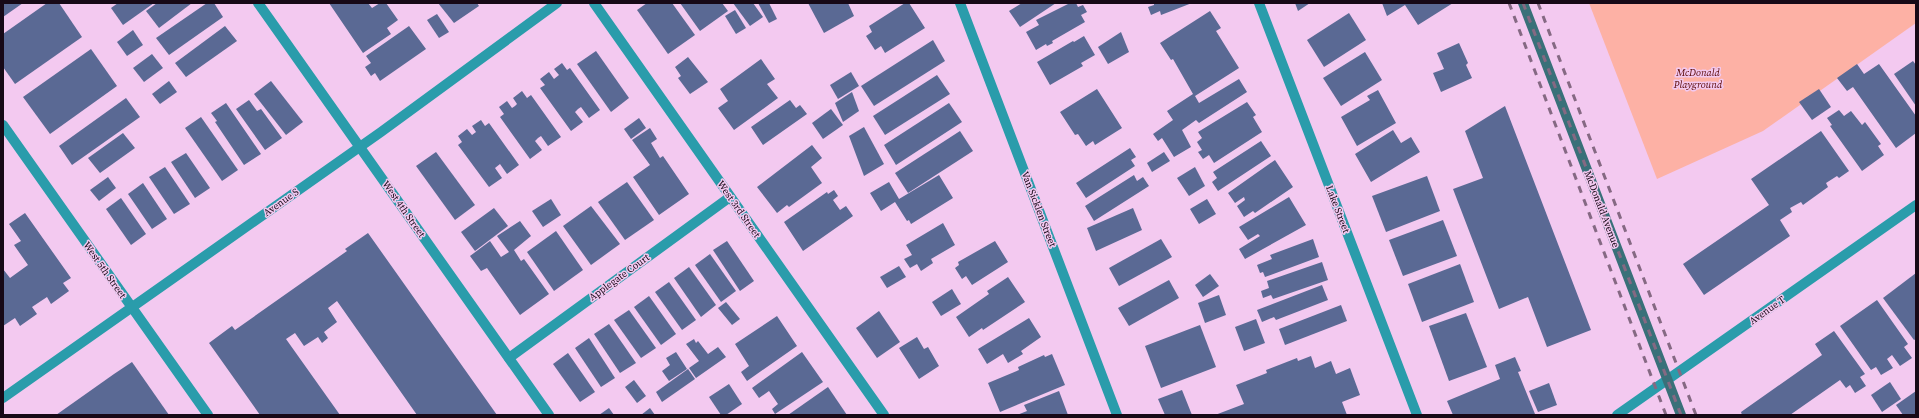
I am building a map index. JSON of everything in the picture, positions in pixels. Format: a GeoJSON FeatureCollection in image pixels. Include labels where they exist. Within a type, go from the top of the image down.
{"type":"FeatureCollection","features":[{"type":"Feature","properties":{"kind":"main road","name":"McDonald Avenue"},"geometry":{"type":"LineString","coordinates":[[1523,3],[1681,415]]}},
{"type":"Feature","properties":{"kind":"street","name":"West 4th Street"},"geometry":{"type":"LineString","coordinates":[[258,3],[549,415]]}},
{"type":"Feature","properties":{"kind":"street","name":"Avenue S"},"geometry":{"type":"LineString","coordinates":[[3,398],[360,146],[557,3]]}},
{"type":"Feature","properties":{"kind":"street","name":"West 3rd Street"},"geometry":{"type":"LineString","coordinates":[[594,3],[884,415]]}},
{"type":"Feature","properties":{"kind":"street","name":"Van Sicklen Street"},"geometry":{"type":"LineString","coordinates":[[960,3],[1117,415]]}},
{"type":"Feature","properties":{"kind":"street","name":"Lake Street"},"geometry":{"type":"LineString","coordinates":[[1259,3],[1416,415]]}},
{"type":"Feature","properties":{"kind":"street","name":"West 5th Street"},"geometry":{"type":"LineString","coordinates":[[3,125],[208,415]]}},
{"type":"Feature","properties":{"kind":"street","name":"Applegate Court"},"geometry":{"type":"LineString","coordinates":[[508,358],[730,196]]}},
{"type":"Feature","properties":{"kind":"street","name":"Avenue T"},"geometry":{"type":"LineString","coordinates":[[1617,415],[1915,208]]}},
{"type":"Feature","properties":{"kind":"green space","name":"McDonald Playground"},"geometry":{"type":"Polygon","coordinates":[[[1589,3],[1916,3],[1916,23],[1763,131],[1657,179],[1589,3]]]}},
{"type":"Feature","properties":{"kind":"building"},"geometry":{"type":"Polygon","coordinates":[[[3,3],[23,3],[3,17],[3,3]]]}},
{"type":"Feature","properties":{"kind":"building"},"geometry":{"type":"Polygon","coordinates":[[[47,3],[59,3],[82,37],[15,84],[3,67],[3,34],[47,3]]]}},
{"type":"Feature","properties":{"kind":"building"},"geometry":{"type":"Polygon","coordinates":[[[118,3],[154,3],[123,25],[111,8],[118,3]]]}},
{"type":"Feature","properties":{"kind":"building"},"geometry":{"type":"Polygon","coordinates":[[[157,3],[192,3],[159,28],[146,11],[157,3]]]}},
{"type":"Feature","properties":{"kind":"building"},"geometry":{"type":"Polygon","coordinates":[[[207,3],[214,3],[223,17],[169,55],[156,38],[207,3]]]}},
{"type":"Feature","properties":{"kind":"building"},"geometry":{"type":"Polygon","coordinates":[[[329,3],[368,3],[372,8],[380,3],[386,3],[398,20],[387,28],[391,34],[363,53],[329,3]]]}},
{"type":"Feature","properties":{"kind":"building"},"geometry":{"type":"Polygon","coordinates":[[[438,3],[477,3],[479,6],[454,23],[438,3]]]}},
{"type":"Feature","properties":{"kind":"building"},"geometry":{"type":"Polygon","coordinates":[[[647,3],[672,3],[695,35],[668,54],[637,10],[647,3]]]}},
{"type":"Feature","properties":{"kind":"building"},"geometry":{"type":"Polygon","coordinates":[[[680,3],[722,3],[728,11],[700,31],[680,3]]]}},
{"type":"Feature","properties":{"kind":"building"},"geometry":{"type":"Polygon","coordinates":[[[733,3],[753,3],[763,17],[750,26],[733,3]]]}},
{"type":"Feature","properties":{"kind":"building"},"geometry":{"type":"Polygon","coordinates":[[[758,3],[769,3],[777,19],[769,23],[758,3]]]}},
{"type":"Feature","properties":{"kind":"building"},"geometry":{"type":"Polygon","coordinates":[[[808,3],[848,3],[854,16],[824,33],[808,3]]]}},
{"type":"Feature","properties":{"kind":"building"},"geometry":{"type":"Polygon","coordinates":[[[905,3],[909,3],[925,28],[885,53],[881,46],[875,50],[866,36],[872,32],[869,26],[905,3]]]}},
{"type":"Feature","properties":{"kind":"building"},"geometry":{"type":"Polygon","coordinates":[[[1022,3],[1056,3],[1020,27],[1009,11],[1022,3]]]}},
{"type":"Feature","properties":{"kind":"building"},"geometry":{"type":"Polygon","coordinates":[[[1070,3],[1076,3],[1078,7],[1083,5],[1087,12],[1081,15],[1085,22],[1052,41],[1053,43],[1047,46],[1046,44],[1036,50],[1026,32],[1039,25],[1036,20],[1070,3]]]}},
{"type":"Feature","properties":{"kind":"building"},"geometry":{"type":"Polygon","coordinates":[[[1154,3],[1192,3],[1161,15],[1160,11],[1151,15],[1148,7],[1154,5],[1154,3]]]}},
{"type":"Feature","properties":{"kind":"building"},"geometry":{"type":"Polygon","coordinates":[[[1295,3],[1310,3],[1298,11],[1295,3]]]}},
{"type":"Feature","properties":{"kind":"building"},"geometry":{"type":"Polygon","coordinates":[[[1382,3],[1453,3],[1418,25],[1405,5],[1387,16],[1382,3]]]}},
{"type":"Feature","properties":{"kind":"building"},"geometry":{"type":"Polygon","coordinates":[[[735,10],[746,28],[736,34],[725,16],[735,10]]]}},
{"type":"Feature","properties":{"kind":"building"},"geometry":{"type":"Polygon","coordinates":[[[1210,11],[1221,28],[1216,31],[1239,68],[1195,96],[1199,103],[1239,79],[1247,92],[1199,123],[1196,120],[1182,130],[1191,147],[1174,157],[1162,138],[1158,141],[1153,134],[1173,120],[1167,111],[1193,94],[1173,59],[1171,60],[1160,43],[1210,11]]]}},
{"type":"Feature","properties":{"kind":"building"},"geometry":{"type":"Polygon","coordinates":[[[1349,13],[1366,40],[1324,67],[1307,40],[1349,13]]]}},
{"type":"Feature","properties":{"kind":"building"},"geometry":{"type":"Polygon","coordinates":[[[437,14],[449,32],[439,38],[427,20],[437,14]]]}},
{"type":"Feature","properties":{"kind":"building"},"geometry":{"type":"Polygon","coordinates":[[[225,26],[237,41],[186,77],[175,63],[225,26]]]}},
{"type":"Feature","properties":{"kind":"building"},"geometry":{"type":"Polygon","coordinates":[[[409,26],[426,49],[380,81],[375,73],[371,76],[365,67],[371,63],[366,56],[409,26]]]}},
{"type":"Feature","properties":{"kind":"building"},"geometry":{"type":"Polygon","coordinates":[[[133,30],[143,45],[127,56],[117,42],[133,30]]]}},
{"type":"Feature","properties":{"kind":"building"},"geometry":{"type":"Polygon","coordinates":[[[1121,32],[1129,52],[1108,64],[1098,47],[1121,32]]]}},
{"type":"Feature","properties":{"kind":"building"},"geometry":{"type":"Polygon","coordinates":[[[1084,36],[1095,55],[1081,63],[1083,66],[1050,85],[1037,62],[1084,36]]]}},
{"type":"Feature","properties":{"kind":"building"},"geometry":{"type":"Polygon","coordinates":[[[933,40],[945,61],[874,106],[861,86],[933,40]]]}},
{"type":"Feature","properties":{"kind":"building"},"geometry":{"type":"Polygon","coordinates":[[[1459,43],[1468,63],[1466,65],[1472,78],[1441,92],[1433,73],[1444,69],[1437,53],[1459,43]]]}},
{"type":"Feature","properties":{"kind":"building"},"geometry":{"type":"Polygon","coordinates":[[[91,49],[117,86],[50,134],[23,97],[91,49]]]}},
{"type":"Feature","properties":{"kind":"building"},"geometry":{"type":"Polygon","coordinates":[[[596,51],[629,98],[611,112],[577,64],[596,51]]]}},
{"type":"Feature","properties":{"kind":"building"},"geometry":{"type":"Polygon","coordinates":[[[1365,52],[1382,80],[1341,106],[1323,78],[1365,52]]]}},
{"type":"Feature","properties":{"kind":"building"},"geometry":{"type":"Polygon","coordinates":[[[152,54],[163,68],[144,82],[133,68],[152,54]]]}},
{"type":"Feature","properties":{"kind":"building"},"geometry":{"type":"Polygon","coordinates":[[[688,57],[708,82],[690,94],[678,78],[681,76],[675,67],[688,57]]]}},
{"type":"Feature","properties":{"kind":"building"},"geometry":{"type":"Polygon","coordinates":[[[761,59],[775,79],[767,84],[778,98],[734,130],[718,108],[728,101],[720,89],[761,59]]]}},
{"type":"Feature","properties":{"kind":"building"},"geometry":{"type":"Polygon","coordinates":[[[1913,61],[1916,65],[1916,106],[1894,74],[1913,61]]]}},
{"type":"Feature","properties":{"kind":"building"},"geometry":{"type":"Polygon","coordinates":[[[562,63],[567,70],[570,68],[600,110],[589,118],[581,107],[578,109],[575,112],[583,122],[571,131],[540,88],[545,85],[540,79],[549,72],[554,79],[559,75],[554,69],[562,63]]]}},
{"type":"Feature","properties":{"kind":"building"},"geometry":{"type":"Polygon","coordinates":[[[1857,64],[1864,74],[1879,64],[1916,116],[1916,133],[1896,148],[1853,87],[1847,91],[1837,78],[1857,64]]]}},
{"type":"Feature","properties":{"kind":"building"},"geometry":{"type":"Polygon","coordinates":[[[851,72],[859,86],[838,99],[830,85],[851,72]]]}},
{"type":"Feature","properties":{"kind":"building"},"geometry":{"type":"Polygon","coordinates":[[[937,75],[950,94],[885,135],[873,116],[937,75]]]}},
{"type":"Feature","properties":{"kind":"building"},"geometry":{"type":"Polygon","coordinates":[[[169,81],[177,92],[160,104],[152,94],[169,81]]]}},
{"type":"Feature","properties":{"kind":"building"},"geometry":{"type":"Polygon","coordinates":[[[271,81],[303,122],[286,135],[254,94],[271,81]]]}},
{"type":"Feature","properties":{"kind":"building"},"geometry":{"type":"Polygon","coordinates":[[[1097,89],[1122,128],[1095,145],[1093,141],[1086,146],[1078,134],[1075,135],[1060,112],[1097,89]]]}},
{"type":"Feature","properties":{"kind":"building"},"geometry":{"type":"Polygon","coordinates":[[[1819,89],[1831,107],[1812,120],[1799,102],[1819,89]]]}},
{"type":"Feature","properties":{"kind":"building"},"geometry":{"type":"Polygon","coordinates":[[[1378,90],[1396,123],[1357,146],[1341,117],[1370,100],[1367,96],[1378,90]]]}},
{"type":"Feature","properties":{"kind":"building"},"geometry":{"type":"Polygon","coordinates":[[[522,91],[527,98],[531,95],[561,137],[548,146],[541,136],[538,138],[535,141],[542,150],[530,159],[500,117],[504,114],[499,107],[507,101],[512,108],[515,106],[517,104],[513,98],[522,91]]]}},
{"type":"Feature","properties":{"kind":"building"},"geometry":{"type":"Polygon","coordinates":[[[852,92],[859,111],[843,122],[835,103],[852,92]]]}},
{"type":"Feature","properties":{"kind":"building"},"geometry":{"type":"Polygon","coordinates":[[[126,98],[140,117],[72,165],[59,146],[126,98]]]}},
{"type":"Feature","properties":{"kind":"building"},"geometry":{"type":"Polygon","coordinates":[[[249,100],[257,111],[261,109],[282,138],[265,150],[236,109],[249,100]]]}},
{"type":"Feature","properties":{"kind":"building"},"geometry":{"type":"Polygon","coordinates":[[[790,100],[796,108],[800,105],[807,114],[763,145],[751,127],[790,100]]]}},
{"type":"Feature","properties":{"kind":"building"},"geometry":{"type":"Polygon","coordinates":[[[1247,102],[1256,115],[1253,117],[1262,132],[1214,163],[1209,155],[1203,159],[1198,152],[1202,150],[1197,142],[1202,138],[1198,132],[1247,102]]]}},
{"type":"Feature","properties":{"kind":"building"},"geometry":{"type":"Polygon","coordinates":[[[226,103],[261,154],[244,165],[215,122],[217,121],[211,113],[226,103]]]}},
{"type":"Feature","properties":{"kind":"building"},"geometry":{"type":"Polygon","coordinates":[[[949,103],[962,122],[896,165],[884,145],[949,103]]]}},
{"type":"Feature","properties":{"kind":"building"},"geometry":{"type":"Polygon","coordinates":[[[1505,106],[1591,330],[1547,347],[1528,297],[1499,309],[1453,189],[1483,178],[1465,131],[1505,106]]]}},
{"type":"Feature","properties":{"kind":"building"},"geometry":{"type":"Polygon","coordinates":[[[831,109],[843,125],[823,139],[812,123],[831,109]]]}},
{"type":"Feature","properties":{"kind":"building"},"geometry":{"type":"Polygon","coordinates":[[[1839,110],[1844,116],[1851,111],[1862,125],[1865,122],[1881,144],[1878,146],[1884,155],[1862,171],[1830,126],[1832,125],[1827,118],[1839,110]]]}},
{"type":"Feature","properties":{"kind":"building"},"geometry":{"type":"Polygon","coordinates":[[[201,117],[238,170],[222,181],[185,128],[201,117]]]}},
{"type":"Feature","properties":{"kind":"building"},"geometry":{"type":"Polygon","coordinates":[[[639,118],[646,128],[631,139],[624,129],[639,118]]]}},
{"type":"Feature","properties":{"kind":"building"},"geometry":{"type":"Polygon","coordinates":[[[481,120],[485,126],[489,123],[519,165],[507,174],[500,164],[495,168],[502,178],[489,187],[458,145],[462,142],[458,136],[467,129],[472,135],[476,132],[472,126],[481,120]]]}},
{"type":"Feature","properties":{"kind":"building"},"geometry":{"type":"Polygon","coordinates":[[[864,127],[884,164],[864,176],[849,136],[864,127]]]}},
{"type":"Feature","properties":{"kind":"building"},"geometry":{"type":"Polygon","coordinates":[[[650,128],[657,139],[651,143],[660,158],[663,156],[689,194],[659,215],[633,177],[650,165],[632,140],[650,128]]]}},
{"type":"Feature","properties":{"kind":"building"},"geometry":{"type":"Polygon","coordinates":[[[1393,130],[1401,143],[1411,137],[1420,152],[1371,182],[1355,154],[1393,130]]]}},
{"type":"Feature","properties":{"kind":"building"},"geometry":{"type":"Polygon","coordinates":[[[960,131],[973,151],[908,193],[895,173],[960,131]]]}},
{"type":"Feature","properties":{"kind":"building"},"geometry":{"type":"Polygon","coordinates":[[[1821,131],[1849,171],[1839,178],[1837,176],[1826,183],[1828,187],[1803,205],[1801,202],[1790,208],[1792,212],[1780,220],[1790,236],[1704,295],[1683,264],[1769,205],[1751,179],[1821,131]]]}},
{"type":"Feature","properties":{"kind":"building"},"geometry":{"type":"Polygon","coordinates":[[[123,133],[135,148],[100,173],[88,158],[123,133]]]}},
{"type":"Feature","properties":{"kind":"building"},"geometry":{"type":"Polygon","coordinates":[[[1261,141],[1271,156],[1218,191],[1212,182],[1217,178],[1213,172],[1261,141]]]}},
{"type":"Feature","properties":{"kind":"building"},"geometry":{"type":"Polygon","coordinates":[[[812,145],[822,158],[811,167],[822,183],[789,207],[787,205],[777,213],[757,187],[812,145]]]}},
{"type":"Feature","properties":{"kind":"building"},"geometry":{"type":"Polygon","coordinates":[[[1130,148],[1136,157],[1131,160],[1135,166],[1086,198],[1076,183],[1130,148]]]}},
{"type":"Feature","properties":{"kind":"building"},"geometry":{"type":"Polygon","coordinates":[[[436,152],[475,205],[455,220],[416,166],[436,152]]]}},
{"type":"Feature","properties":{"kind":"building"},"geometry":{"type":"Polygon","coordinates":[[[1164,152],[1170,161],[1152,172],[1147,163],[1164,152]]]}},
{"type":"Feature","properties":{"kind":"building"},"geometry":{"type":"Polygon","coordinates":[[[186,153],[210,188],[195,198],[171,162],[186,153]]]}},
{"type":"Feature","properties":{"kind":"building"},"geometry":{"type":"Polygon","coordinates":[[[1275,160],[1293,187],[1255,213],[1253,211],[1244,217],[1237,206],[1245,200],[1244,197],[1235,203],[1228,193],[1275,160]]]}},
{"type":"Feature","properties":{"kind":"building"},"geometry":{"type":"Polygon","coordinates":[[[165,167],[190,204],[174,214],[149,177],[165,167]]]}},
{"type":"Feature","properties":{"kind":"building"},"geometry":{"type":"Polygon","coordinates":[[[1195,167],[1205,186],[1189,196],[1177,178],[1195,167]]]}},
{"type":"Feature","properties":{"kind":"building"},"geometry":{"type":"Polygon","coordinates":[[[939,175],[953,198],[911,224],[909,220],[907,221],[895,202],[881,211],[870,193],[889,182],[899,199],[939,175]]]}},
{"type":"Feature","properties":{"kind":"building"},"geometry":{"type":"Polygon","coordinates":[[[1134,175],[1137,181],[1143,177],[1149,186],[1094,221],[1085,206],[1134,175]]]}},
{"type":"Feature","properties":{"kind":"building"},"geometry":{"type":"Polygon","coordinates":[[[1427,176],[1440,211],[1386,232],[1372,196],[1427,176]]]}},
{"type":"Feature","properties":{"kind":"building"},"geometry":{"type":"Polygon","coordinates":[[[108,177],[116,188],[99,201],[90,190],[108,177]]]}},
{"type":"Feature","properties":{"kind":"building"},"geometry":{"type":"Polygon","coordinates":[[[627,182],[654,220],[625,240],[598,202],[627,182]]]}},
{"type":"Feature","properties":{"kind":"building"},"geometry":{"type":"Polygon","coordinates":[[[143,183],[167,219],[152,229],[128,194],[143,183]]]}},
{"type":"Feature","properties":{"kind":"building"},"geometry":{"type":"Polygon","coordinates":[[[834,190],[838,196],[833,200],[840,210],[846,206],[853,216],[803,251],[784,222],[827,192],[828,194],[834,190]]]}},
{"type":"Feature","properties":{"kind":"building"},"geometry":{"type":"Polygon","coordinates":[[[1289,197],[1306,225],[1245,259],[1239,249],[1260,236],[1258,234],[1248,240],[1239,227],[1289,197]]]}},
{"type":"Feature","properties":{"kind":"building"},"geometry":{"type":"Polygon","coordinates":[[[121,198],[146,234],[131,245],[106,209],[121,198]]]}},
{"type":"Feature","properties":{"kind":"building"},"geometry":{"type":"Polygon","coordinates":[[[551,199],[561,215],[543,227],[532,211],[551,199]]]}},
{"type":"Feature","properties":{"kind":"building"},"geometry":{"type":"Polygon","coordinates":[[[1207,199],[1216,214],[1199,224],[1190,209],[1207,199]]]}},
{"type":"Feature","properties":{"kind":"building"},"geometry":{"type":"Polygon","coordinates":[[[591,206],[620,244],[591,265],[563,226],[591,206]]]}},
{"type":"Feature","properties":{"kind":"building"},"geometry":{"type":"Polygon","coordinates":[[[494,208],[508,226],[475,251],[461,232],[494,208]]]}},
{"type":"Feature","properties":{"kind":"building"},"geometry":{"type":"Polygon","coordinates":[[[1133,208],[1142,230],[1096,251],[1087,228],[1133,208]]]}},
{"type":"Feature","properties":{"kind":"building"},"geometry":{"type":"Polygon","coordinates":[[[25,213],[71,278],[63,283],[69,291],[51,304],[47,297],[32,307],[37,314],[20,326],[15,318],[3,326],[3,269],[10,278],[28,265],[14,245],[21,241],[9,224],[25,213]]]}},
{"type":"Feature","properties":{"kind":"building"},"geometry":{"type":"Polygon","coordinates":[[[1443,220],[1457,256],[1403,276],[1389,240],[1443,220]]]}},
{"type":"Feature","properties":{"kind":"building"},"geometry":{"type":"Polygon","coordinates":[[[520,221],[531,236],[514,250],[521,261],[524,259],[549,294],[520,315],[487,268],[481,271],[470,256],[490,241],[501,257],[509,252],[497,236],[520,221]]]}},
{"type":"Feature","properties":{"kind":"building"},"geometry":{"type":"Polygon","coordinates":[[[943,223],[955,245],[931,259],[933,263],[921,271],[917,264],[910,268],[904,259],[912,255],[906,245],[943,223]]]}},
{"type":"Feature","properties":{"kind":"building"},"geometry":{"type":"Polygon","coordinates":[[[556,231],[583,270],[554,291],[527,252],[556,231]]]}},
{"type":"Feature","properties":{"kind":"building"},"geometry":{"type":"Polygon","coordinates":[[[368,233],[497,415],[417,415],[337,301],[328,308],[337,322],[324,332],[328,338],[322,343],[318,337],[304,346],[295,333],[286,339],[340,415],[260,415],[209,343],[232,326],[235,330],[347,251],[345,249],[368,233]]]}},
{"type":"Feature","properties":{"kind":"building"},"geometry":{"type":"Polygon","coordinates":[[[1161,239],[1172,257],[1119,286],[1109,268],[1161,239]]]}},
{"type":"Feature","properties":{"kind":"building"},"geometry":{"type":"Polygon","coordinates":[[[1313,239],[1319,257],[1265,277],[1263,272],[1260,273],[1257,265],[1272,259],[1270,255],[1313,239]]]}},
{"type":"Feature","properties":{"kind":"building"},"geometry":{"type":"Polygon","coordinates":[[[727,241],[754,281],[740,291],[713,250],[727,241]]]}},
{"type":"Feature","properties":{"kind":"building"},"geometry":{"type":"Polygon","coordinates":[[[995,241],[1008,262],[972,285],[966,276],[962,279],[955,268],[959,265],[958,262],[995,241]]]}},
{"type":"Feature","properties":{"kind":"building"},"geometry":{"type":"Polygon","coordinates":[[[710,254],[736,291],[721,302],[695,265],[710,254]]]}},
{"type":"Feature","properties":{"kind":"building"},"geometry":{"type":"Polygon","coordinates":[[[1322,262],[1328,280],[1273,299],[1271,295],[1263,298],[1261,291],[1269,288],[1267,281],[1322,262]]]}},
{"type":"Feature","properties":{"kind":"building"},"geometry":{"type":"Polygon","coordinates":[[[1460,264],[1474,302],[1422,322],[1408,284],[1460,264]]]}},
{"type":"Feature","properties":{"kind":"building"},"geometry":{"type":"Polygon","coordinates":[[[899,266],[906,277],[887,288],[880,277],[899,266]]]}},
{"type":"Feature","properties":{"kind":"building"},"geometry":{"type":"Polygon","coordinates":[[[689,267],[716,305],[701,317],[674,278],[689,267]]]}},
{"type":"Feature","properties":{"kind":"building"},"geometry":{"type":"Polygon","coordinates":[[[1916,273],[1916,339],[1914,340],[1883,298],[1916,273]]]}},
{"type":"Feature","properties":{"kind":"building"},"geometry":{"type":"Polygon","coordinates":[[[1210,274],[1219,286],[1203,297],[1195,285],[1210,274]]]}},
{"type":"Feature","properties":{"kind":"building"},"geometry":{"type":"Polygon","coordinates":[[[1008,277],[1025,302],[983,330],[982,328],[969,337],[956,317],[989,294],[987,291],[1008,277]]]}},
{"type":"Feature","properties":{"kind":"building"},"geometry":{"type":"Polygon","coordinates":[[[1169,280],[1179,298],[1129,326],[1118,308],[1169,280]]]}},
{"type":"Feature","properties":{"kind":"building"},"geometry":{"type":"Polygon","coordinates":[[[669,282],[696,320],[682,330],[655,292],[669,282]]]}},
{"type":"Feature","properties":{"kind":"building"},"geometry":{"type":"Polygon","coordinates":[[[1322,285],[1328,300],[1276,320],[1274,317],[1262,322],[1257,310],[1322,285]]]}},
{"type":"Feature","properties":{"kind":"building"},"geometry":{"type":"Polygon","coordinates":[[[952,289],[961,304],[941,316],[932,302],[952,289]]]}},
{"type":"Feature","properties":{"kind":"building"},"geometry":{"type":"Polygon","coordinates":[[[1219,295],[1226,315],[1205,323],[1198,303],[1219,295]]]}},
{"type":"Feature","properties":{"kind":"building"},"geometry":{"type":"Polygon","coordinates":[[[649,296],[676,334],[661,345],[634,307],[649,296]]]}},
{"type":"Feature","properties":{"kind":"building"},"geometry":{"type":"Polygon","coordinates":[[[1877,300],[1908,344],[1904,347],[1912,358],[1900,366],[1892,355],[1887,359],[1893,368],[1881,375],[1876,367],[1871,370],[1840,326],[1877,300]]]}},
{"type":"Feature","properties":{"kind":"building"},"geometry":{"type":"Polygon","coordinates":[[[726,302],[740,319],[732,325],[718,308],[726,302]]]}},
{"type":"Feature","properties":{"kind":"building"},"geometry":{"type":"Polygon","coordinates":[[[1341,305],[1347,321],[1285,345],[1279,329],[1341,305]]]}},
{"type":"Feature","properties":{"kind":"building"},"geometry":{"type":"Polygon","coordinates":[[[629,310],[656,348],[641,358],[614,320],[629,310]]]}},
{"type":"Feature","properties":{"kind":"building"},"geometry":{"type":"Polygon","coordinates":[[[879,311],[900,342],[877,358],[856,328],[879,311]]]}},
{"type":"Feature","properties":{"kind":"building"},"geometry":{"type":"Polygon","coordinates":[[[1466,313],[1487,367],[1449,381],[1429,326],[1466,313]]]}},
{"type":"Feature","properties":{"kind":"building"},"geometry":{"type":"Polygon","coordinates":[[[777,316],[797,346],[747,381],[741,372],[749,366],[735,344],[777,316]]]}},
{"type":"Feature","properties":{"kind":"building"},"geometry":{"type":"Polygon","coordinates":[[[1029,318],[1041,337],[1021,351],[1023,354],[1008,363],[1003,354],[987,364],[978,349],[1029,318]]]}},
{"type":"Feature","properties":{"kind":"building"},"geometry":{"type":"Polygon","coordinates":[[[1256,319],[1265,343],[1244,351],[1235,327],[1256,319]]]}},
{"type":"Feature","properties":{"kind":"building"},"geometry":{"type":"Polygon","coordinates":[[[609,324],[636,363],[620,373],[594,334],[609,324]]]}},
{"type":"Feature","properties":{"kind":"building"},"geometry":{"type":"Polygon","coordinates":[[[1200,325],[1216,367],[1161,388],[1145,346],[1200,325]]]}},
{"type":"Feature","properties":{"kind":"building"},"geometry":{"type":"Polygon","coordinates":[[[1834,331],[1865,374],[1860,377],[1866,386],[1855,393],[1850,385],[1846,388],[1840,380],[1790,415],[1742,415],[1741,412],[1822,355],[1815,344],[1834,331]]]}},
{"type":"Feature","properties":{"kind":"building"},"geometry":{"type":"Polygon","coordinates":[[[917,337],[924,349],[928,347],[939,366],[919,379],[899,348],[917,337]]]}},
{"type":"Feature","properties":{"kind":"building"},"geometry":{"type":"Polygon","coordinates":[[[589,338],[615,378],[601,387],[575,348],[589,338]]]}},
{"type":"Feature","properties":{"kind":"building"},"geometry":{"type":"Polygon","coordinates":[[[694,339],[696,343],[698,341],[708,354],[718,347],[726,357],[696,378],[689,368],[699,361],[686,344],[694,339]]]}},
{"type":"Feature","properties":{"kind":"building"},"geometry":{"type":"Polygon","coordinates":[[[676,352],[687,369],[669,381],[662,371],[670,365],[666,358],[676,352]]]}},
{"type":"Feature","properties":{"kind":"building"},"geometry":{"type":"Polygon","coordinates":[[[802,352],[823,382],[775,414],[772,409],[778,404],[769,391],[759,398],[752,388],[802,352]]]}},
{"type":"Feature","properties":{"kind":"building"},"geometry":{"type":"Polygon","coordinates":[[[568,353],[595,392],[580,402],[553,364],[568,353]]]}},
{"type":"Feature","properties":{"kind":"building"},"geometry":{"type":"Polygon","coordinates":[[[1052,354],[1065,385],[1000,412],[988,383],[1019,370],[1018,367],[1044,355],[1045,357],[1052,354]]]}},
{"type":"Feature","properties":{"kind":"building"},"geometry":{"type":"Polygon","coordinates":[[[1311,356],[1315,368],[1331,361],[1336,374],[1350,368],[1360,395],[1342,402],[1347,415],[1215,415],[1244,404],[1236,385],[1267,373],[1266,370],[1297,358],[1298,361],[1311,356]]]}},
{"type":"Feature","properties":{"kind":"building"},"geometry":{"type":"Polygon","coordinates":[[[1515,357],[1521,371],[1518,372],[1535,414],[1453,415],[1447,401],[1500,379],[1495,365],[1515,357]]]}},
{"type":"Feature","properties":{"kind":"building"},"geometry":{"type":"Polygon","coordinates":[[[132,362],[169,415],[56,415],[114,374],[132,362]]]}},
{"type":"Feature","properties":{"kind":"building"},"geometry":{"type":"Polygon","coordinates":[[[688,369],[695,379],[662,402],[656,392],[688,369]]]}},
{"type":"Feature","properties":{"kind":"building"},"geometry":{"type":"Polygon","coordinates":[[[634,380],[646,396],[637,403],[625,387],[634,380]]]}},
{"type":"Feature","properties":{"kind":"building"},"geometry":{"type":"Polygon","coordinates":[[[1890,382],[1901,399],[1882,412],[1871,395],[1890,382]]]}},
{"type":"Feature","properties":{"kind":"building"},"geometry":{"type":"Polygon","coordinates":[[[1549,383],[1557,405],[1538,412],[1529,391],[1549,383]]]}},
{"type":"Feature","properties":{"kind":"building"},"geometry":{"type":"Polygon","coordinates":[[[729,384],[742,404],[726,415],[721,415],[709,397],[729,384]]]}},
{"type":"Feature","properties":{"kind":"building"},"geometry":{"type":"Polygon","coordinates":[[[828,387],[847,415],[788,415],[828,387]]]}},
{"type":"Feature","properties":{"kind":"building"},"geometry":{"type":"Polygon","coordinates":[[[1182,390],[1192,415],[1165,415],[1158,399],[1182,390]]]}},
{"type":"Feature","properties":{"kind":"building"},"geometry":{"type":"Polygon","coordinates":[[[1059,391],[1068,415],[1017,415],[1027,411],[1024,405],[1059,391]]]}},
{"type":"Feature","properties":{"kind":"building"},"geometry":{"type":"Polygon","coordinates":[[[1916,391],[1916,415],[1903,415],[1896,405],[1916,391]]]}},
{"type":"Feature","properties":{"kind":"building"},"geometry":{"type":"Polygon","coordinates":[[[609,408],[614,415],[599,415],[609,408]]]}},
{"type":"Feature","properties":{"kind":"building"},"geometry":{"type":"Polygon","coordinates":[[[650,408],[655,415],[641,415],[650,408]]]}},
{"type":"Feature","properties":{"kind":"railway"},"geometry":{"type":"LineString","coordinates":[[1509,3],[1666,415]]}},
{"type":"Feature","properties":{"kind":"railway"},"geometry":{"type":"LineString","coordinates":[[1523,3],[1681,415]]}},
{"type":"Feature","properties":{"kind":"railway"},"geometry":{"type":"LineString","coordinates":[[1538,3],[1696,415]]}}]}
